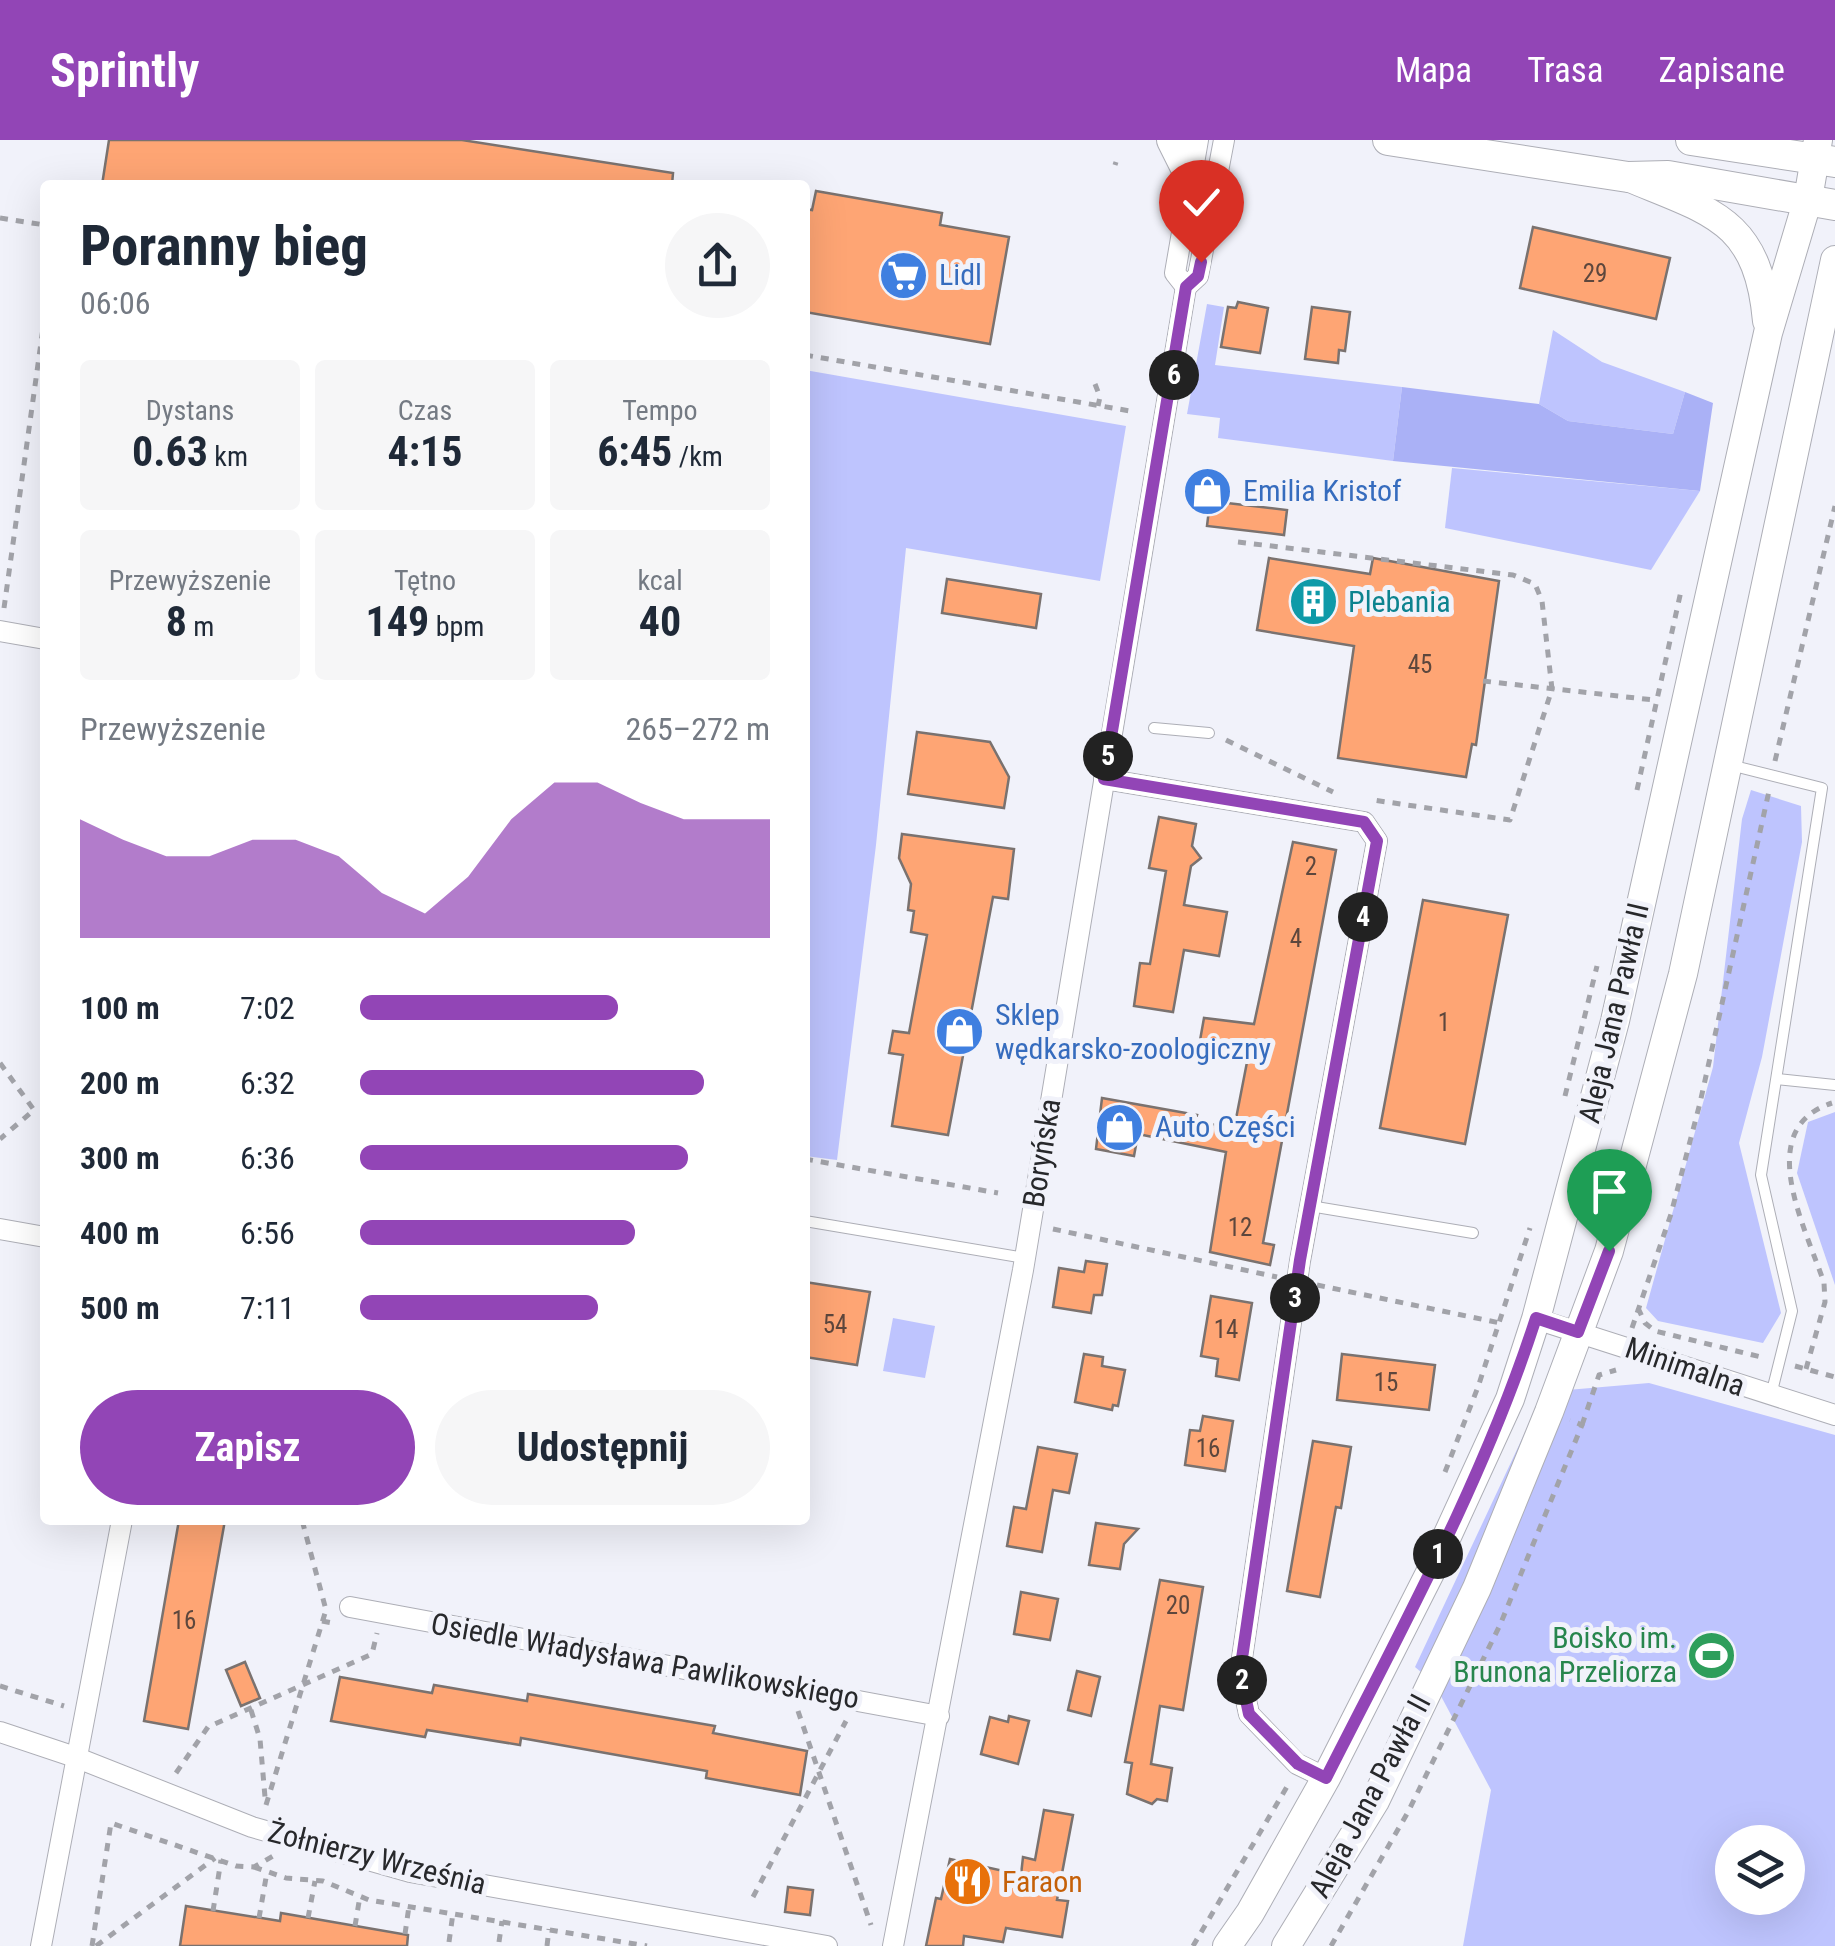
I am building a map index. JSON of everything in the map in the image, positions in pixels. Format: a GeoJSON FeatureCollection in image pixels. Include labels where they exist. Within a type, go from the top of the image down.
{"type":"FeatureCollection","features":[{"type":"Feature","properties":{"kind":"main road"},"geometry":{"type":"LineString","coordinates":[[1172,140],[1192,180]]}},
{"type":"Feature","properties":{"kind":"main road"},"geometry":{"type":"LineString","coordinates":[[1388,140],[1628,177],[1668,176],[1821,202]]}},
{"type":"Feature","properties":{"kind":"main road"},"geometry":{"type":"LineString","coordinates":[[1691,140],[1822,153]]}},
{"type":"Feature","properties":{"kind":"street"},"geometry":{"type":"LineString","coordinates":[[1198,140],[1175,272],[1186,287],[1198,276],[1224,140]]}},
{"type":"Feature","properties":{"kind":"street","name":"Aleja Jana Pawła II"},"geometry":{"type":"LineString","coordinates":[[1227,1946],[1326,1778],[1432,1569],[1494,1433],[1536,1318],[1614,1021],[1768,333],[1821,202],[1822,153]]}},
{"type":"Feature","properties":{"kind":"street"},"geometry":{"type":"LineString","coordinates":[[1628,177],[1704,208],[1735,229],[1752,256],[1760,281],[1768,333]]}},
{"type":"Feature","properties":{"kind":"street","name":"Aleja Jana Pawła II"},"geometry":{"type":"LineString","coordinates":[[1286,1946],[1375,1802],[1468,1606],[1609,1251],[1683,974],[1835,260]]}},
{"type":"Feature","properties":{"kind":"street","name":"Boryńska"},"geometry":{"type":"LineString","coordinates":[[892,1946],[1025,1258],[1186,287]]}},
{"type":"Feature","properties":{"kind":"street"},"geometry":{"type":"LineString","coordinates":[[1793,450],[1835,348]]}},
{"type":"Feature","properties":{"kind":"street"},"geometry":{"type":"LineString","coordinates":[[0,631],[40,638]]}},
{"type":"Feature","properties":{"kind":"street"},"geometry":{"type":"LineString","coordinates":[[1104,779],[1364,822],[1377,841],[1310,1206],[1240,1672],[1249,1714],[1298,1764],[1326,1778]]}},
{"type":"Feature","properties":{"kind":"street"},"geometry":{"type":"LineString","coordinates":[[0,1228],[40,1236]]}},
{"type":"Feature","properties":{"kind":"street","name":"Minimalna"},"geometry":{"type":"LineString","coordinates":[[1536,1318],[1835,1414]]}},
{"type":"Feature","properties":{"kind":"street"},"geometry":{"type":"LineString","coordinates":[[42,1946],[121,1525]]}},
{"type":"Feature","properties":{"kind":"street","name":"Osiedle Władysława Pawlikowskiego"},"geometry":{"type":"LineString","coordinates":[[345,1616],[939,1716]]}},
{"type":"Feature","properties":{"kind":"street","name":"Żołnierzy Września"},"geometry":{"type":"LineString","coordinates":[[0,1732],[75,1757],[252,1827],[410,1872],[827,1946]]}},
{"type":"Feature","properties":{"kind":"lane"},"geometry":{"type":"LineString","coordinates":[[1154,728],[1209,732]]}},
{"type":"Feature","properties":{"kind":"lane"},"geometry":{"type":"LineString","coordinates":[[1726,764],[1822,788],[1760,1175],[1792,1311],[1771,1396]]}},
{"type":"Feature","properties":{"kind":"lane"},"geometry":{"type":"LineString","coordinates":[[1777,1080],[1835,1085]]}},
{"type":"Feature","properties":{"kind":"lane"},"geometry":{"type":"LineString","coordinates":[[1310,1206],[1473,1234]]}},
{"type":"Feature","properties":{"kind":"lane"},"geometry":{"type":"LineString","coordinates":[[810,1222],[1025,1258]]}},
{"type":"Feature","properties":{"kind":"path"},"geometry":{"type":"LineString","coordinates":[[0,218],[40,223]]}},
{"type":"Feature","properties":{"kind":"path"},"geometry":{"type":"LineString","coordinates":[[810,357],[1136,412]]}},
{"type":"Feature","properties":{"kind":"path"},"geometry":{"type":"LineString","coordinates":[[0,631],[40,364]]}},
{"type":"Feature","properties":{"kind":"path"},"geometry":{"type":"LineString","coordinates":[[1094,384],[1098,406]]}},
{"type":"Feature","properties":{"kind":"path"},"geometry":{"type":"LineString","coordinates":[[1835,506],[1700,1103],[1671,1214],[1638,1308],[1645,1323],[1655,1331],[1835,1377]]}},
{"type":"Feature","properties":{"kind":"path"},"geometry":{"type":"LineString","coordinates":[[1238,542],[1513,575],[1535,584],[1542,601],[1552,689],[1510,820],[1357,798]]}},
{"type":"Feature","properties":{"kind":"path"},"geometry":{"type":"LineString","coordinates":[[1635,798],[1681,589]]}},
{"type":"Feature","properties":{"kind":"path"},"geometry":{"type":"LineString","coordinates":[[1483,681],[1654,700]]}},
{"type":"Feature","properties":{"kind":"path"},"geometry":{"type":"LineString","coordinates":[[1209,732],[1338,795]]}},
{"type":"Feature","properties":{"kind":"path"},"geometry":{"type":"LineString","coordinates":[[1563,1104],[1601,952]]}},
{"type":"Feature","properties":{"kind":"path"},"geometry":{"type":"LineString","coordinates":[[0,1063],[34,1110],[0,1139]]}},
{"type":"Feature","properties":{"kind":"path"},"geometry":{"type":"LineString","coordinates":[[1806,1369],[1825,1302],[1824,1283],[1787,1171],[1795,1130],[1805,1114],[1835,1102]]}},
{"type":"Feature","properties":{"kind":"path"},"geometry":{"type":"LineString","coordinates":[[810,1160],[998,1193]]}},
{"type":"Feature","properties":{"kind":"path"},"geometry":{"type":"LineString","coordinates":[[1443,1476],[1500,1323],[1534,1216]]}},
{"type":"Feature","properties":{"kind":"path"},"geometry":{"type":"LineString","coordinates":[[1045,1228],[1500,1323]]}},
{"type":"Feature","properties":{"kind":"path"},"geometry":{"type":"LineString","coordinates":[[250,1709],[260,1739],[266,1805],[326,1610],[304,1525]]}},
{"type":"Feature","properties":{"kind":"path"},"geometry":{"type":"LineString","coordinates":[[322,1621],[345,1616]]}},
{"type":"Feature","properties":{"kind":"path"},"geometry":{"type":"LineString","coordinates":[[176,1773],[208,1726],[372,1654],[377,1633],[359,1629]]}},
{"type":"Feature","properties":{"kind":"path"},"geometry":{"type":"LineString","coordinates":[[0,1686],[65,1707]]}},
{"type":"Feature","properties":{"kind":"path"},"geometry":{"type":"LineString","coordinates":[[814,1706],[795,1702],[871,1925],[875,1907]]}},
{"type":"Feature","properties":{"kind":"path"},"geometry":{"type":"LineString","coordinates":[[753,1897],[850,1714]]}},
{"type":"Feature","properties":{"kind":"path"},"geometry":{"type":"LineString","coordinates":[[1192,1946],[1298,1764]]}},
{"type":"Feature","properties":{"kind":"path"},"geometry":{"type":"LineString","coordinates":[[160,1767],[194,1780]]}},
{"type":"Feature","properties":{"kind":"path"},"geometry":{"type":"LineString","coordinates":[[94,1946],[111,1822],[218,1859],[286,1878],[315,1880],[360,1896],[644,1946]]}},
{"type":"Feature","properties":{"kind":"path"},"geometry":{"type":"LineString","coordinates":[[254,1867],[300,1841]]}},
{"type":"Feature","properties":{"kind":"path"},"geometry":{"type":"LineString","coordinates":[[214,1911],[218,1859]]}},
{"type":"Feature","properties":{"kind":"path"},"geometry":{"type":"LineString","coordinates":[[94,1946],[218,1859]]}},
{"type":"Feature","properties":{"kind":"path"},"geometry":{"type":"LineString","coordinates":[[260,1918],[268,1872]]}},
{"type":"Feature","properties":{"kind":"path"},"geometry":{"type":"LineString","coordinates":[[308,1918],[315,1880]]}},
{"type":"Feature","properties":{"kind":"path"},"geometry":{"type":"LineString","coordinates":[[355,1926],[360,1896]]}},
{"type":"Feature","properties":{"kind":"path"},"geometry":{"type":"LineString","coordinates":[[405,1934],[409,1906]]}},
{"type":"Feature","properties":{"kind":"path"},"geometry":{"type":"LineString","coordinates":[[449,1942],[452,1913]]}},
{"type":"Feature","properties":{"kind":"path"},"geometry":{"type":"LineString","coordinates":[[500,1942],[502,1921]]}},
{"type":"Feature","properties":{"kind":"path"},"geometry":{"type":"LineString","coordinates":[[546,1946],[549,1929]]}},
{"type":"Feature","properties":{"kind":"path"},"geometry":{"type":"LineString","coordinates":[[595,1946],[596,1937]]}},
{"type":"Feature","properties":{"kind":"shaded area"},"geometry":{"type":"Polygon","coordinates":[[[1207,304],[1224,307],[1215,365],[1402,387],[1393,461],[1218,438],[1220,418],[1187,414],[1207,304]]]}},
{"type":"Feature","properties":{"kind":"shaded area"},"geometry":{"type":"Polygon","coordinates":[[[1553,330],[1602,362],[1685,392],[1673,434],[1568,421],[1539,404],[1553,330]]]}},
{"type":"Feature","properties":{"kind":"shaded area"},"geometry":{"type":"Polygon","coordinates":[[[810,371],[1126,426],[1100,581],[906,548],[876,845],[837,1160],[810,1157],[810,371]]]}},
{"type":"Feature","properties":{"kind":"shaded area"},"geometry":{"type":"Polygon","coordinates":[[[1402,387],[1539,404],[1568,421],[1673,434],[1685,392],[1713,403],[1700,491],[1393,461],[1402,387]]]}},
{"type":"Feature","properties":{"kind":"shaded area"},"geometry":{"type":"Polygon","coordinates":[[[1452,468],[1700,491],[1651,570],[1445,528],[1452,468]]]}},
{"type":"Feature","properties":{"kind":"shaded area"},"geometry":{"type":"Polygon","coordinates":[[[1751,790],[1801,806],[1802,842],[1762,1057],[1739,1143],[1781,1313],[1763,1343],[1658,1321],[1646,1308],[1713,1067],[1742,819],[1751,790]]]}},
{"type":"Feature","properties":{"kind":"shaded area"},"geometry":{"type":"Polygon","coordinates":[[[1835,1112],[1835,1285],[1797,1173],[1808,1122],[1835,1112]]]}},
{"type":"Feature","properties":{"kind":"shaded area"},"geometry":{"type":"Polygon","coordinates":[[[893,1318],[935,1326],[925,1378],[883,1371],[893,1318]]]}},
{"type":"Feature","properties":{"kind":"shaded area","name":"Boisko im. Brunona Przeliorza"},"geometry":{"type":"Polygon","coordinates":[[[1649,1383],[1835,1435],[1835,1946],[1463,1946],[1491,1790],[1434,1683],[1415,1667],[1544,1392],[1649,1383]]]}},
{"type":"Feature","properties":{"kind":"building"},"geometry":{"type":"Polygon","coordinates":[[[109,140],[462,140],[673,173],[672,180],[103,180],[109,140]]]}},
{"type":"Feature","properties":{"kind":"building","name":"Lidl"},"geometry":{"type":"Polygon","coordinates":[[[816,191],[942,213],[940,225],[1009,237],[990,344],[810,313],[812,210],[816,191]]]}},
{"type":"Feature","properties":{"kind":"building"},"geometry":{"type":"Polygon","coordinates":[[[1533,227],[1670,258],[1656,319],[1520,288],[1533,227]]]}},
{"type":"Feature","properties":{"kind":"building"},"geometry":{"type":"Polygon","coordinates":[[[1238,302],[1268,308],[1260,353],[1221,347],[1228,307],[1236,308],[1238,302]]]}},
{"type":"Feature","properties":{"kind":"building"},"geometry":{"type":"Polygon","coordinates":[[[1312,307],[1350,312],[1345,351],[1339,350],[1338,363],[1305,359],[1312,307]]]}},
{"type":"Feature","properties":{"kind":"building"},"geometry":{"type":"Polygon","coordinates":[[[1210,501],[1287,510],[1284,535],[1207,526],[1210,501]]]}},
{"type":"Feature","properties":{"kind":"building"},"geometry":{"type":"Polygon","coordinates":[[[1269,558],[1370,574],[1373,558],[1499,581],[1476,745],[1472,744],[1466,777],[1338,758],[1354,646],[1257,630],[1269,558]]]}},
{"type":"Feature","properties":{"kind":"building"},"geometry":{"type":"Polygon","coordinates":[[[947,579],[1041,594],[1036,628],[942,613],[947,579]]]}},
{"type":"Feature","properties":{"kind":"building"},"geometry":{"type":"Polygon","coordinates":[[[917,732],[990,742],[1009,777],[1004,808],[908,794],[917,732]]]}},
{"type":"Feature","properties":{"kind":"building"},"geometry":{"type":"Polygon","coordinates":[[[1159,817],[1196,824],[1192,846],[1201,858],[1191,866],[1184,905],[1227,912],[1219,956],[1184,950],[1173,1012],[1134,1006],[1140,963],[1150,964],[1166,871],[1149,868],[1159,817]]]}},
{"type":"Feature","properties":{"kind":"building"},"geometry":{"type":"Polygon","coordinates":[[[902,834],[1014,849],[1008,899],[993,897],[948,1135],[892,1126],[903,1055],[889,1053],[893,1031],[909,1033],[927,935],[911,932],[911,884],[899,858],[902,834]]]}},
{"type":"Feature","properties":{"kind":"building"},"geometry":{"type":"Polygon","coordinates":[[[1293,842],[1336,850],[1263,1243],[1274,1245],[1270,1265],[1210,1252],[1226,1152],[1138,1134],[1134,1156],[1096,1149],[1102,1098],[1197,1115],[1195,1121],[1234,1129],[1248,1057],[1199,1046],[1204,1018],[1254,1024],[1293,842]]]}},
{"type":"Feature","properties":{"kind":"building"},"geometry":{"type":"Polygon","coordinates":[[[1423,900],[1508,915],[1465,1144],[1380,1128],[1423,900]]]}},
{"type":"Feature","properties":{"kind":"building"},"geometry":{"type":"Polygon","coordinates":[[[1086,1261],[1107,1264],[1102,1295],[1094,1295],[1091,1313],[1053,1307],[1059,1268],[1084,1272],[1086,1261]]]}},
{"type":"Feature","properties":{"kind":"building"},"geometry":{"type":"Polygon","coordinates":[[[810,1283],[870,1292],[857,1365],[810,1358],[810,1283]]]}},
{"type":"Feature","properties":{"kind":"building"},"geometry":{"type":"Polygon","coordinates":[[[1211,1296],[1252,1303],[1239,1380],[1216,1376],[1218,1359],[1201,1356],[1211,1296]]]}},
{"type":"Feature","properties":{"kind":"building"},"geometry":{"type":"Polygon","coordinates":[[[1084,1354],[1103,1357],[1102,1366],[1125,1370],[1118,1406],[1113,1405],[1112,1410],[1075,1402],[1084,1354]]]}},
{"type":"Feature","properties":{"kind":"building"},"geometry":{"type":"Polygon","coordinates":[[[1342,1354],[1435,1365],[1429,1410],[1337,1400],[1342,1354]]]}},
{"type":"Feature","properties":{"kind":"building"},"geometry":{"type":"Polygon","coordinates":[[[1203,1416],[1233,1421],[1225,1471],[1185,1465],[1190,1430],[1200,1431],[1203,1416]]]}},
{"type":"Feature","properties":{"kind":"building"},"geometry":{"type":"Polygon","coordinates":[[[1313,1441],[1351,1447],[1320,1597],[1287,1591],[1313,1441]]]}},
{"type":"Feature","properties":{"kind":"building"},"geometry":{"type":"Polygon","coordinates":[[[1038,1447],[1077,1454],[1069,1493],[1053,1490],[1042,1552],[1007,1546],[1014,1507],[1026,1509],[1038,1447]]]}},
{"type":"Feature","properties":{"kind":"building"},"geometry":{"type":"Polygon","coordinates":[[[1096,1523],[1138,1529],[1124,1544],[1120,1569],[1089,1565],[1096,1523]]]}},
{"type":"Feature","properties":{"kind":"building"},"geometry":{"type":"Polygon","coordinates":[[[178,1525],[224,1525],[188,1729],[144,1721],[178,1525]]]}},
{"type":"Feature","properties":{"kind":"building"},"geometry":{"type":"Polygon","coordinates":[[[1160,1580],[1203,1587],[1183,1710],[1160,1706],[1151,1764],[1172,1768],[1167,1801],[1157,1799],[1152,1804],[1127,1794],[1132,1763],[1125,1762],[1160,1580]]]}},
{"type":"Feature","properties":{"kind":"building"},"geometry":{"type":"Polygon","coordinates":[[[1021,1592],[1058,1599],[1050,1640],[1014,1634],[1021,1592]]]}},
{"type":"Feature","properties":{"kind":"building"},"geometry":{"type":"Polygon","coordinates":[[[245,1662],[260,1698],[241,1706],[226,1670],[245,1662]]]}},
{"type":"Feature","properties":{"kind":"building"},"geometry":{"type":"Polygon","coordinates":[[[1077,1671],[1100,1677],[1091,1716],[1068,1710],[1077,1671]]]}},
{"type":"Feature","properties":{"kind":"building"},"geometry":{"type":"Polygon","coordinates":[[[340,1677],[432,1693],[434,1685],[527,1701],[528,1694],[715,1726],[713,1733],[807,1751],[800,1795],[706,1778],[707,1771],[521,1738],[520,1745],[427,1730],[425,1737],[331,1721],[340,1677]]]}},
{"type":"Feature","properties":{"kind":"building"},"geometry":{"type":"Polygon","coordinates":[[[1009,1716],[1029,1721],[1018,1764],[981,1754],[990,1717],[1008,1722],[1009,1716]]]}},
{"type":"Feature","properties":{"kind":"building"},"geometry":{"type":"Polygon","coordinates":[[[1044,1810],[1073,1815],[1057,1900],[1068,1901],[1062,1937],[1006,1928],[1003,1942],[964,1936],[963,1946],[926,1946],[936,1898],[941,1899],[950,1859],[1021,1875],[1023,1857],[1035,1860],[1044,1810]]]}},
{"type":"Feature","properties":{"kind":"building"},"geometry":{"type":"Polygon","coordinates":[[[788,1887],[813,1890],[810,1915],[785,1912],[788,1887]]]}},
{"type":"Feature","properties":{"kind":"building"},"geometry":{"type":"Polygon","coordinates":[[[186,1906],[280,1921],[281,1913],[408,1935],[407,1946],[180,1946],[186,1906]]]}},
{"type":"Feature","properties":{"kind":"place","name":"Lidl"},"geometry":{"type":"Point","coordinates":[904,275]}},
{"type":"Feature","properties":{"kind":"place","name":"Emilia Kristof"},"geometry":{"type":"Point","coordinates":[1208,491]}},
{"type":"Feature","properties":{"kind":"place","name":"Plebania"},"geometry":{"type":"Point","coordinates":[1313,602]}},
{"type":"Feature","properties":{"kind":"place","name":"Sklep wędkarsko-zoologiczny"},"geometry":{"type":"Point","coordinates":[960,1032]}},
{"type":"Feature","properties":{"kind":"place","name":"Auto Części"},"geometry":{"type":"Point","coordinates":[1120,1127]}},
{"type":"Feature","properties":{"kind":"place","name":"Boisko im. Brunona Przeliorza"},"geometry":{"type":"Point","coordinates":[1712,1655]}},
{"type":"Feature","properties":{"kind":"place","name":"Faraon"},"geometry":{"type":"Point","coordinates":[967,1882]}},
{"type":"Feature","properties":{"kind":"route"},"geometry":{"type":"LineString","coordinates":[[1201,262],[1198,276],[1186,287],[1170,404],[1104,779],[1364,822],[1377,841],[1300,1260],[1240,1672],[1249,1714],[1298,1764],[1326,1778],[1432,1569],[1510,1399],[1536,1318],[1578,1332],[1609,1251]]}}]}
